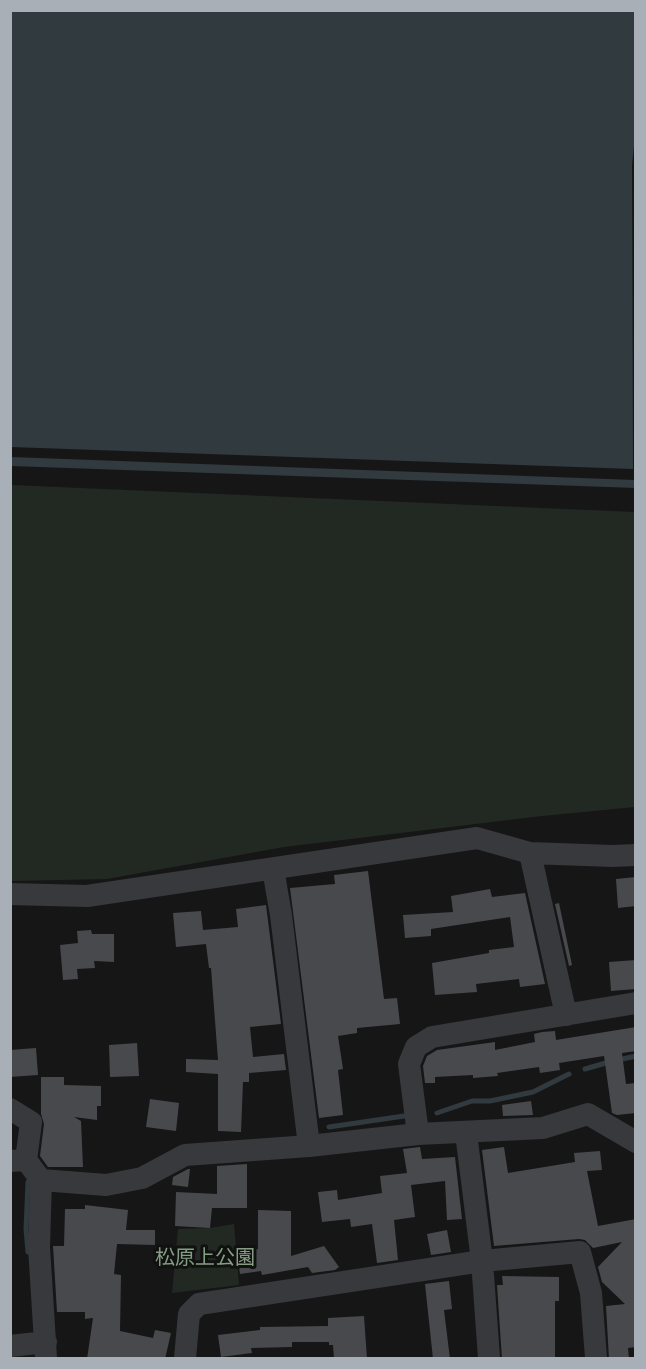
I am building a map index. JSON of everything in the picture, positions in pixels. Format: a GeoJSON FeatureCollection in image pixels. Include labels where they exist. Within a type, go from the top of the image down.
{"type":"FeatureCollection","features":[{"type":"Feature","properties":{"kind":"street"},"geometry":{"type":"LineString","coordinates":[[10,894],[87,896],[477,838],[530,853],[636,855]]}},
{"type":"Feature","properties":{"kind":"street"},"geometry":{"type":"LineString","coordinates":[[530,853],[566,1015]]}},
{"type":"Feature","properties":{"kind":"street"},"geometry":{"type":"LineString","coordinates":[[273,869],[281,915],[309,1146]]}},
{"type":"Feature","properties":{"kind":"street"},"geometry":{"type":"LineString","coordinates":[[418,1134],[409,1064],[416,1047],[432,1037],[636,1003]]}},
{"type":"Feature","properties":{"kind":"street"},"geometry":{"type":"LineString","coordinates":[[10,1109],[31,1122],[18,1160],[41,1180],[106,1185],[142,1178],[185,1155],[309,1146],[418,1134],[543,1128],[588,1114],[636,1142]]}},
{"type":"Feature","properties":{"kind":"street"},"geometry":{"type":"LineString","coordinates":[[466,1133],[482,1261],[489,1359]]}},
{"type":"Feature","properties":{"kind":"street"},"geometry":{"type":"LineString","coordinates":[[10,1346],[46,1350],[39,1247],[41,1180]]}},
{"type":"Feature","properties":{"kind":"street"},"geometry":{"type":"LineString","coordinates":[[185,1359],[189,1314],[199,1304],[482,1261],[580,1252],[591,1293],[596,1359]]}},
{"type":"Feature","properties":{"kind":"green space"},"geometry":{"type":"Polygon","coordinates":[[[11,485],[635,512],[635,807],[284,847],[107,879],[11,881],[11,485]]]}},
{"type":"Feature","properties":{"kind":"green space","name":"松原上公園"},"geometry":{"type":"Polygon","coordinates":[[[234,1224],[239,1285],[172,1293],[178,1229],[210,1228],[234,1224]]]}},
{"type":"Feature","properties":{"kind":"shaded area"},"geometry":{"type":"Polygon","coordinates":[[[11,10],[635,11],[636,126],[632,165],[633,469],[11,447],[11,10]]]}},
{"type":"Feature","properties":{"kind":"shaded area"},"geometry":{"type":"Polygon","coordinates":[[[11,457],[635,480],[636,488],[11,466],[11,457]]]}},
{"type":"Feature","properties":{"kind":"building"},"geometry":{"type":"Polygon","coordinates":[[[368,871],[384,999],[397,998],[400,1024],[357,1028],[357,1033],[338,1036],[343,1069],[338,1070],[343,1115],[319,1118],[290,888],[335,884],[334,875],[368,871]]]}},
{"type":"Feature","properties":{"kind":"building"},"geometry":{"type":"Polygon","coordinates":[[[636,877],[636,906],[618,908],[616,879],[636,877]]]}},
{"type":"Feature","properties":{"kind":"building"},"geometry":{"type":"Polygon","coordinates":[[[490,889],[492,897],[525,893],[545,984],[520,987],[519,979],[476,984],[477,992],[435,995],[432,963],[489,953],[489,950],[514,947],[510,917],[431,929],[431,936],[405,938],[403,915],[453,912],[451,896],[490,889]]]}},
{"type":"Feature","properties":{"kind":"building"},"geometry":{"type":"Polygon","coordinates":[[[559,903],[572,965],[569,966],[555,904],[559,903]]]}},
{"type":"Feature","properties":{"kind":"building"},"geometry":{"type":"Polygon","coordinates":[[[266,905],[281,1024],[250,1027],[253,1057],[284,1054],[286,1070],[249,1073],[249,1082],[243,1082],[241,1132],[218,1131],[218,1074],[186,1072],[186,1059],[218,1060],[211,968],[209,968],[206,944],[176,947],[173,913],[201,911],[203,930],[238,927],[236,909],[266,905]]]}},
{"type":"Feature","properties":{"kind":"building"},"geometry":{"type":"Polygon","coordinates":[[[91,930],[92,934],[114,934],[114,962],[94,961],[95,968],[77,969],[78,979],[63,980],[60,945],[78,943],[77,931],[91,930]]]}},
{"type":"Feature","properties":{"kind":"building"},"geometry":{"type":"Polygon","coordinates":[[[636,960],[636,989],[611,991],[609,962],[636,960]]]}},
{"type":"Feature","properties":{"kind":"building"},"geometry":{"type":"Polygon","coordinates":[[[636,1027],[636,1051],[622,1053],[626,1084],[636,1083],[636,1113],[617,1115],[612,1113],[604,1056],[559,1063],[560,1070],[540,1073],[539,1067],[497,1073],[498,1076],[435,1077],[435,1083],[425,1083],[423,1066],[427,1056],[437,1050],[495,1042],[495,1050],[535,1042],[534,1034],[542,1032],[555,1031],[556,1040],[636,1027]]]}},
{"type":"Feature","properties":{"kind":"building"},"geometry":{"type":"Polygon","coordinates":[[[137,1043],[139,1076],[110,1077],[109,1045],[137,1043]]]}},
{"type":"Feature","properties":{"kind":"building"},"geometry":{"type":"Polygon","coordinates":[[[36,1048],[38,1075],[10,1077],[10,1050],[36,1048]]]}},
{"type":"Feature","properties":{"kind":"building"},"geometry":{"type":"Polygon","coordinates":[[[41,1077],[64,1077],[64,1085],[101,1086],[101,1106],[97,1106],[97,1120],[74,1117],[81,1121],[83,1167],[48,1167],[40,1156],[44,1124],[41,1114],[41,1077]]]}},
{"type":"Feature","properties":{"kind":"building"},"geometry":{"type":"Polygon","coordinates":[[[150,1099],[179,1103],[176,1131],[146,1127],[150,1099]]]}},
{"type":"Feature","properties":{"kind":"building"},"geometry":{"type":"Polygon","coordinates":[[[531,1101],[533,1115],[503,1116],[502,1105],[531,1101]]]}},
{"type":"Feature","properties":{"kind":"building"},"geometry":{"type":"Polygon","coordinates":[[[420,1147],[422,1159],[455,1157],[462,1219],[447,1220],[445,1181],[411,1185],[415,1217],[394,1220],[398,1260],[377,1263],[372,1224],[351,1227],[350,1219],[322,1222],[318,1192],[337,1190],[338,1200],[382,1193],[380,1176],[407,1173],[403,1149],[420,1147]]]}},
{"type":"Feature","properties":{"kind":"building"},"geometry":{"type":"Polygon","coordinates":[[[504,1147],[508,1173],[575,1162],[574,1153],[600,1151],[602,1170],[587,1171],[598,1226],[636,1219],[636,1347],[628,1348],[629,1359],[609,1359],[606,1306],[625,1304],[602,1282],[598,1267],[622,1242],[593,1248],[585,1240],[579,1239],[494,1246],[482,1150],[504,1147]]]}},
{"type":"Feature","properties":{"kind":"building"},"geometry":{"type":"Polygon","coordinates":[[[247,1164],[247,1208],[212,1208],[210,1228],[175,1226],[176,1192],[217,1194],[217,1166],[247,1164]]]}},
{"type":"Feature","properties":{"kind":"building"},"geometry":{"type":"Polygon","coordinates":[[[190,1169],[188,1187],[172,1185],[173,1177],[190,1169]]]}},
{"type":"Feature","properties":{"kind":"building"},"geometry":{"type":"Polygon","coordinates":[[[85,1205],[128,1210],[126,1230],[155,1230],[155,1245],[117,1244],[114,1274],[121,1275],[120,1331],[153,1338],[155,1330],[171,1333],[165,1359],[87,1359],[93,1318],[85,1319],[85,1312],[57,1312],[53,1246],[64,1246],[65,1209],[85,1209],[85,1205]]]}},
{"type":"Feature","properties":{"kind":"building"},"geometry":{"type":"Polygon","coordinates":[[[258,1210],[291,1211],[291,1256],[324,1246],[339,1267],[335,1270],[312,1273],[308,1267],[262,1275],[261,1271],[240,1274],[237,1252],[258,1249],[258,1210]]]}},
{"type":"Feature","properties":{"kind":"building"},"geometry":{"type":"Polygon","coordinates":[[[447,1230],[451,1252],[431,1255],[427,1234],[447,1230]]]}},
{"type":"Feature","properties":{"kind":"building"},"geometry":{"type":"Polygon","coordinates":[[[502,1276],[559,1277],[559,1301],[555,1301],[555,1359],[502,1359],[497,1285],[503,1285],[502,1276]]]}},
{"type":"Feature","properties":{"kind":"building"},"geometry":{"type":"Polygon","coordinates":[[[449,1281],[452,1309],[444,1310],[450,1359],[433,1359],[425,1284],[449,1281]]]}},
{"type":"Feature","properties":{"kind":"building"},"geometry":{"type":"Polygon","coordinates":[[[364,1316],[367,1359],[334,1359],[333,1345],[329,1345],[329,1342],[292,1342],[292,1347],[251,1348],[252,1353],[221,1357],[218,1335],[260,1330],[260,1327],[328,1326],[328,1318],[364,1316]]]}},
{"type":"Feature","properties":{"kind":"waterway"},"geometry":{"type":"LineString","coordinates":[[618,1060],[636,1056]]}},
{"type":"Feature","properties":{"kind":"waterway"},"geometry":{"type":"LineString","coordinates":[[585,1069],[609,1062]]}},
{"type":"Feature","properties":{"kind":"waterway"},"geometry":{"type":"LineString","coordinates":[[437,1113],[472,1101],[490,1101],[533,1092],[569,1074]]}},
{"type":"Feature","properties":{"kind":"waterway"},"geometry":{"type":"LineString","coordinates":[[329,1127],[411,1115]]}},
{"type":"Feature","properties":{"kind":"waterway"},"geometry":{"type":"LineString","coordinates":[[28,1182],[26,1229],[28,1252]]}}]}
